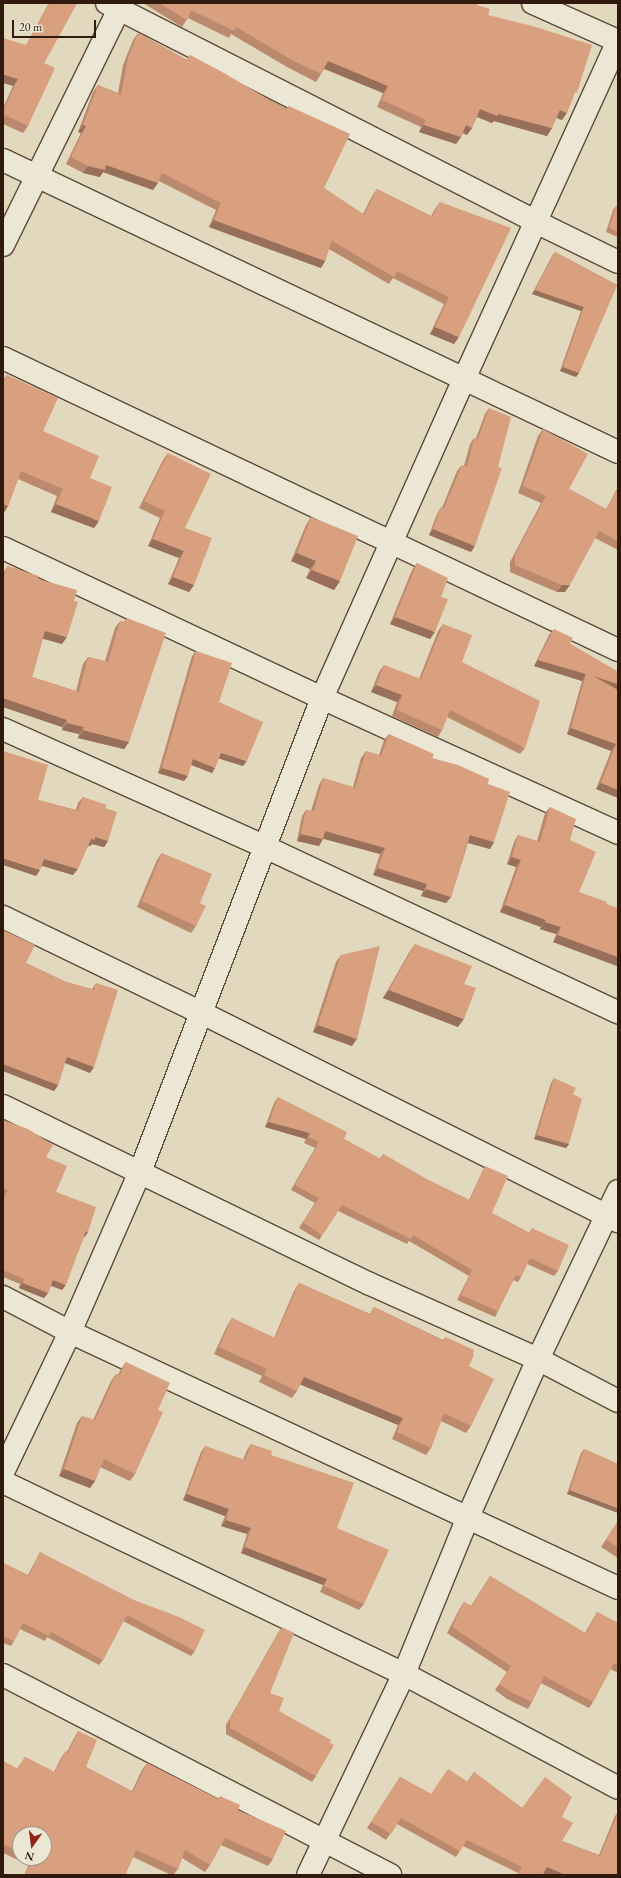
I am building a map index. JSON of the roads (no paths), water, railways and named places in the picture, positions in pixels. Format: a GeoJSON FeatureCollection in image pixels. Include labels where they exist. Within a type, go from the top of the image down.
{"type":"FeatureCollection","features":[{"type":"Feature","properties":{"kind":"street"},"geometry":{"type":"LineString","coordinates":[[3,1472],[70,1332],[140,1172],[322,698],[464,379],[618,41],[533,3]]}},
{"type":"Feature","properties":{"kind":"street"},"geometry":{"type":"LineString","coordinates":[[3,245],[116,5],[536,222],[618,262]]}},
{"type":"Feature","properties":{"kind":"street"},"geometry":{"type":"LineString","coordinates":[[3,160],[35,177],[618,452]]}},
{"type":"Feature","properties":{"kind":"street"},"geometry":{"type":"LineString","coordinates":[[3,358],[618,650]]}},
{"type":"Feature","properties":{"kind":"street"},"geometry":{"type":"LineString","coordinates":[[3,548],[322,698],[618,833]]}},
{"type":"Feature","properties":{"kind":"street"},"geometry":{"type":"LineString","coordinates":[[3,729],[265,847],[618,1012]]}},
{"type":"Feature","properties":{"kind":"street"},"geometry":{"type":"LineString","coordinates":[[3,917],[202,1013],[612,1218]]}},
{"type":"Feature","properties":{"kind":"street"},"geometry":{"type":"LineString","coordinates":[[3,1106],[370,1284],[538,1359],[618,1401]]}},
{"type":"Feature","properties":{"kind":"street"},"geometry":{"type":"LineString","coordinates":[[308,1875],[404,1674],[468,1517],[538,1359],[612,1218],[618,1191]]}},
{"type":"Feature","properties":{"kind":"street"},"geometry":{"type":"LineString","coordinates":[[3,1296],[70,1332],[618,1588]]}},
{"type":"Feature","properties":{"kind":"street"},"geometry":{"type":"LineString","coordinates":[[3,1482],[404,1674],[618,1788]]}},
{"type":"Feature","properties":{"kind":"street"},"geometry":{"type":"LineString","coordinates":[[3,1675],[390,1875]]}}]}
